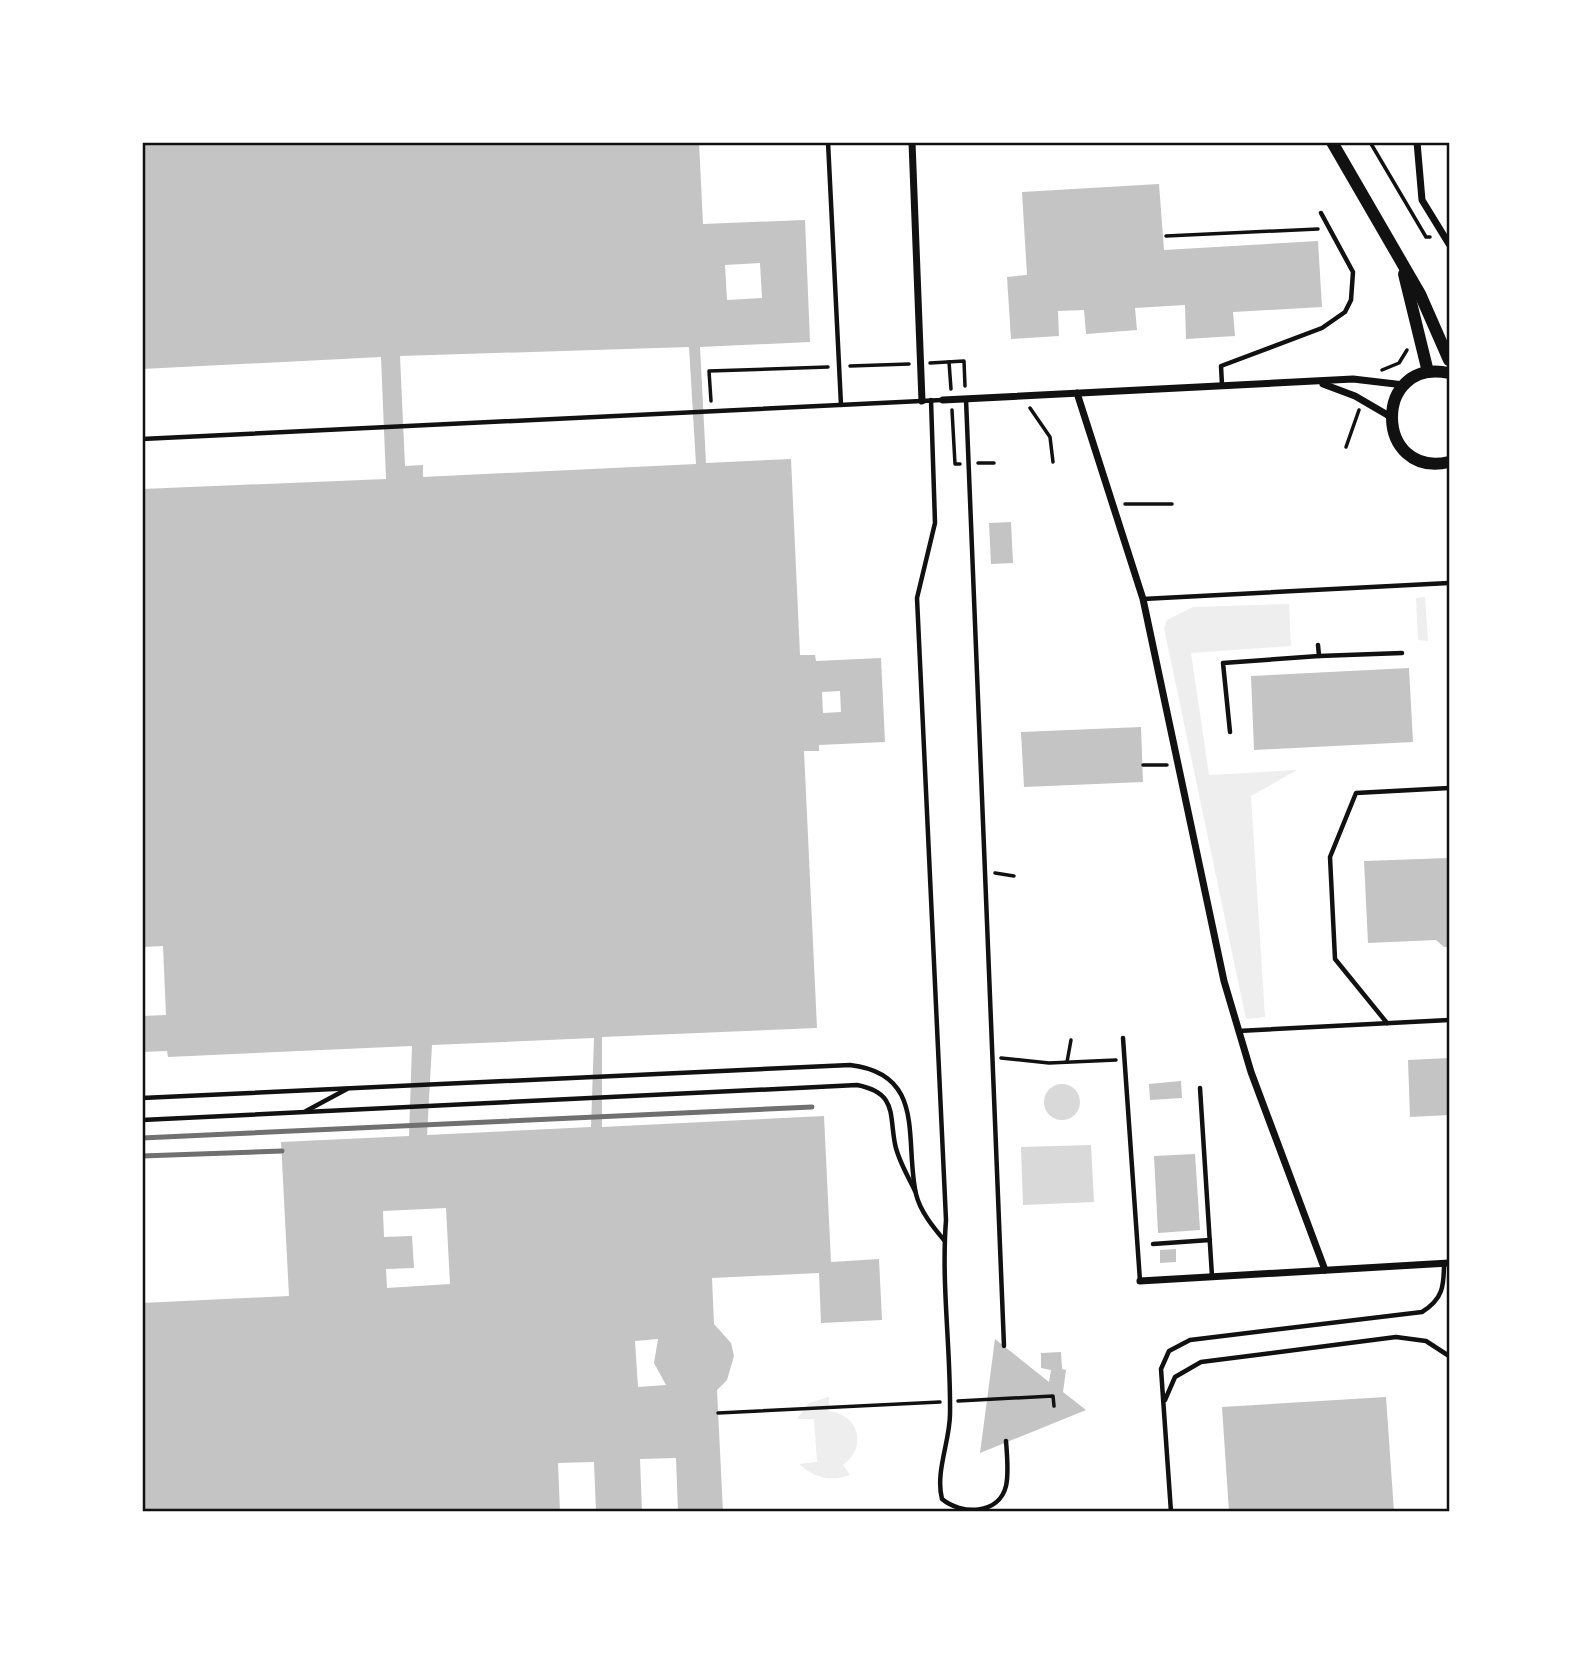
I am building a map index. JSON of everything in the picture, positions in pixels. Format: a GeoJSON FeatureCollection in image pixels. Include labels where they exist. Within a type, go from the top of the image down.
{"type":"FeatureCollection","features":[{"type":"Feature","properties":{"kind":"street"},"geometry":{"type":"LineString","coordinates":[[912,142],[921,363],[926,400]]}},
{"type":"Feature","properties":{"kind":"street"},"geometry":{"type":"LineString","coordinates":[[1332,142],[1432,316],[1449,360]]}},
{"type":"Feature","properties":{"kind":"street"},"geometry":{"type":"LineString","coordinates":[[1417,142],[1422,200],[1449,244]]}},
{"type":"Feature","properties":{"kind":"street"},"geometry":{"type":"LineString","coordinates":[[1402,263],[1428,372]]}},
{"type":"Feature","properties":{"kind":"street"},"geometry":{"type":"LineString","coordinates":[[1449,373],[1428,372],[1404,385],[1394,400],[1391,417],[1394,435],[1412,456],[1428,463],[1449,462]]}},
{"type":"Feature","properties":{"kind":"street"},"geometry":{"type":"LineString","coordinates":[[943,400],[1370,380],[1404,385]]}},
{"type":"Feature","properties":{"kind":"street"},"geometry":{"type":"LineString","coordinates":[[1319,382],[1363,401],[1391,417]]}},
{"type":"Feature","properties":{"kind":"street"},"geometry":{"type":"LineString","coordinates":[[1077,393],[1143,599],[1237,1031],[1325,1270]]}},
{"type":"Feature","properties":{"kind":"street"},"geometry":{"type":"LineString","coordinates":[[1140,1281],[1447,1263]]}},
{"type":"Feature","properties":{"kind":"lane"},"geometry":{"type":"LineString","coordinates":[[828,142],[841,405]]}},
{"type":"Feature","properties":{"kind":"lane"},"geometry":{"type":"LineString","coordinates":[[1222,386],[1221,366],[1322,328],[1345,312],[1354,286],[1353,272],[1321,213]]}},
{"type":"Feature","properties":{"kind":"lane"},"geometry":{"type":"LineString","coordinates":[[966,398],[1004,1346]]}},
{"type":"Feature","properties":{"kind":"lane"},"geometry":{"type":"LineString","coordinates":[[926,400],[935,523],[917,598],[946,1206],[950,1416],[940,1490],[942,1499],[963,1511],[988,1507],[999,1498],[1006,1487],[1006,1441]]}},
{"type":"Feature","properties":{"kind":"lane"},"geometry":{"type":"LineString","coordinates":[[142,439],[943,400]]}},
{"type":"Feature","properties":{"kind":"lane"},"geometry":{"type":"LineString","coordinates":[[1143,599],[1449,583]]}},
{"type":"Feature","properties":{"kind":"lane"},"geometry":{"type":"LineString","coordinates":[[1318,645],[1319,656]]}},
{"type":"Feature","properties":{"kind":"lane"},"geometry":{"type":"LineString","coordinates":[[1230,732],[1223,663],[1402,653]]}},
{"type":"Feature","properties":{"kind":"lane"},"geometry":{"type":"LineString","coordinates":[[1387,1023],[1335,959],[1330,857],[1356,793],[1449,788]]}},
{"type":"Feature","properties":{"kind":"lane"},"geometry":{"type":"LineString","coordinates":[[1237,1031],[1449,1020]]}},
{"type":"Feature","properties":{"kind":"lane"},"geometry":{"type":"LineString","coordinates":[[1123,1038],[1140,1281]]}},
{"type":"Feature","properties":{"kind":"lane"},"geometry":{"type":"LineString","coordinates":[[142,1098],[850,1065],[871,1068],[888,1077],[902,1095],[908,1109],[917,1195]]}},
{"type":"Feature","properties":{"kind":"lane"},"geometry":{"type":"LineString","coordinates":[[142,1120],[857,1085],[872,1088],[889,1105],[895,1145],[931,1226],[945,1241]]}},
{"type":"Feature","properties":{"kind":"lane"},"geometry":{"type":"LineString","coordinates":[[303,1113],[348,1088]]}},
{"type":"Feature","properties":{"kind":"lane"},"geometry":{"type":"LineString","coordinates":[[1200,1088],[1212,1277]]}},
{"type":"Feature","properties":{"kind":"lane"},"geometry":{"type":"LineString","coordinates":[[1153,1244],[1210,1240]]}},
{"type":"Feature","properties":{"kind":"lane"},"geometry":{"type":"LineString","coordinates":[[1171,1512],[1162,1361],[1177,1345],[1190,1340],[1423,1312],[1432,1306],[1444,1288],[1447,1263]]}},
{"type":"Feature","properties":{"kind":"lane"},"geometry":{"type":"LineString","coordinates":[[1163,1404],[1175,1377],[1201,1362],[1396,1337],[1426,1341],[1449,1356]]}},
{"type":"Feature","properties":{"kind":"path"},"geometry":{"type":"LineString","coordinates":[[1370,142],[1426,237],[1444,236]]}},
{"type":"Feature","properties":{"kind":"path"},"geometry":{"type":"LineString","coordinates":[[1166,236],[1330,229]]}},
{"type":"Feature","properties":{"kind":"path"},"geometry":{"type":"LineString","coordinates":[[1370,380],[1375,370],[1399,363],[1409,345],[1421,342]]}},
{"type":"Feature","properties":{"kind":"path"},"geometry":{"type":"LineString","coordinates":[[941,362],[964,361],[966,398]]}},
{"type":"Feature","properties":{"kind":"path"},"geometry":{"type":"LineString","coordinates":[[712,411],[709,371],[921,363]]}},
{"type":"Feature","properties":{"kind":"path"},"geometry":{"type":"LineString","coordinates":[[1028,395],[1030,407],[1050,438],[1053,463]]}},
{"type":"Feature","properties":{"kind":"path"},"geometry":{"type":"LineString","coordinates":[[1346,447],[1363,401]]}},
{"type":"Feature","properties":{"kind":"path"},"geometry":{"type":"LineString","coordinates":[[1113,505],[1172,504]]}},
{"type":"Feature","properties":{"kind":"path"},"geometry":{"type":"LineString","coordinates":[[1143,765],[1179,763]]}},
{"type":"Feature","properties":{"kind":"path"},"geometry":{"type":"LineString","coordinates":[[984,873],[1014,876]]}},
{"type":"Feature","properties":{"kind":"path"},"geometry":{"type":"LineString","coordinates":[[1067,1062],[1071,1040]]}},
{"type":"Feature","properties":{"kind":"path"},"geometry":{"type":"LineString","coordinates":[[991,1058],[1067,1062],[1125,1060]]}},
{"type":"Feature","properties":{"kind":"path"},"geometry":{"type":"LineString","coordinates":[[956,1401],[1053,1396],[1054,1406]]}},
{"type":"Feature","properties":{"kind":"path"},"geometry":{"type":"LineString","coordinates":[[718,1413],[942,1401]]}},
{"type":"Feature","properties":{"kind":"shaded area"},"geometry":{"type":"Polygon","coordinates":[[[1425,597],[1428,641],[1418,640],[1416,598],[1425,597]]]}},
{"type":"Feature","properties":{"kind":"shaded area"},"geometry":{"type":"Polygon","coordinates":[[[1289,604],[1291,646],[1191,653],[1209,775],[1297,770],[1251,796],[1265,1017],[1246,1019],[1164,628],[1167,620],[1193,607],[1289,604]]]}},
{"type":"Feature","properties":{"kind":"shaded area"},"geometry":{"type":"Polygon","coordinates":[[[1062,1084],[1075,1089],[1080,1102],[1075,1115],[1062,1120],[1049,1115],[1044,1102],[1049,1089],[1062,1084]]]}},
{"type":"Feature","properties":{"kind":"shaded area"},"geometry":{"type":"Polygon","coordinates":[[[1091,1145],[1094,1202],[1023,1205],[1021,1147],[1091,1145]]]}},
{"type":"Feature","properties":{"kind":"shaded area"},"geometry":{"type":"Polygon","coordinates":[[[829,1397],[829,1411],[847,1418],[857,1432],[856,1449],[843,1465],[850,1475],[836,1478],[811,1473],[799,1464],[817,1462],[814,1419],[797,1419],[809,1403],[829,1397]]]}},
{"type":"Feature","properties":{"kind":"building"},"geometry":{"type":"Polygon","coordinates":[[[142,142],[699,142],[703,224],[805,220],[810,342],[700,347],[706,463],[791,459],[800,655],[815,655],[816,661],[881,658],[885,742],[819,745],[819,751],[804,751],[817,1028],[602,1037],[602,1127],[824,1116],[831,1262],[879,1259],[882,1320],[821,1323],[819,1273],[712,1278],[714,1324],[731,1343],[734,1356],[727,1380],[717,1390],[723,1512],[678,1512],[676,1458],[640,1459],[642,1512],[596,1512],[594,1462],[558,1463],[560,1512],[142,1512],[142,1303],[289,1296],[281,1142],[409,1136],[412,1046],[168,1057],[167,1051],[142,1052],[142,1016],[166,1015],[163,946],[142,947],[142,489],[386,479],[381,357],[142,369],[142,142]],[[760,263],[725,265],[727,300],[762,298],[760,263]],[[689,347],[400,356],[405,466],[423,465],[423,477],[696,464],[689,347]],[[840,691],[822,692],[823,713],[841,712],[840,691]],[[594,1038],[432,1045],[427,1135],[591,1127],[594,1038]],[[446,1208],[383,1211],[384,1237],[412,1236],[414,1268],[386,1269],[387,1288],[450,1284],[446,1208]],[[658,1339],[635,1341],[638,1387],[666,1385],[654,1363],[658,1339]]]}},
{"type":"Feature","properties":{"kind":"building"},"geometry":{"type":"Polygon","coordinates":[[[1159,184],[1164,250],[1318,241],[1322,307],[1233,312],[1235,336],[1186,339],[1185,305],[1135,308],[1137,330],[1086,334],[1084,310],[1058,311],[1059,336],[1011,339],[1007,277],[1027,275],[1022,192],[1159,184]]]}},
{"type":"Feature","properties":{"kind":"building"},"geometry":{"type":"Polygon","coordinates":[[[1011,522],[1013,563],[991,564],[989,523],[1011,522]]]}},
{"type":"Feature","properties":{"kind":"building"},"geometry":{"type":"Polygon","coordinates":[[[1409,668],[1413,742],[1254,750],[1251,676],[1409,668]]]}},
{"type":"Feature","properties":{"kind":"building"},"geometry":{"type":"Polygon","coordinates":[[[1141,727],[1143,782],[1024,787],[1021,732],[1141,727]]]}},
{"type":"Feature","properties":{"kind":"building"},"geometry":{"type":"Polygon","coordinates":[[[1449,858],[1449,947],[1444,947],[1436,940],[1368,943],[1364,861],[1449,858]]]}},
{"type":"Feature","properties":{"kind":"building"},"geometry":{"type":"Polygon","coordinates":[[[1449,1058],[1449,1115],[1410,1117],[1408,1060],[1449,1058]]]}},
{"type":"Feature","properties":{"kind":"building"},"geometry":{"type":"Polygon","coordinates":[[[1181,1081],[1182,1098],[1150,1100],[1149,1084],[1181,1081]]]}},
{"type":"Feature","properties":{"kind":"building"},"geometry":{"type":"Polygon","coordinates":[[[1195,1154],[1200,1230],[1158,1233],[1154,1156],[1195,1154]]]}},
{"type":"Feature","properties":{"kind":"building"},"geometry":{"type":"Polygon","coordinates":[[[1176,1249],[1176,1262],[1160,1263],[1160,1250],[1176,1249]]]}},
{"type":"Feature","properties":{"kind":"building"},"geometry":{"type":"Polygon","coordinates":[[[995,1339],[1049,1382],[1051,1370],[1041,1368],[1041,1353],[1061,1352],[1062,1369],[1066,1370],[1063,1392],[1086,1410],[980,1453],[995,1339]]]}},
{"type":"Feature","properties":{"kind":"building"},"geometry":{"type":"Polygon","coordinates":[[[1386,1397],[1394,1512],[1229,1512],[1222,1407],[1386,1397]]]}},
{"type":"Feature","properties":{"kind":"railway"},"geometry":{"type":"LineString","coordinates":[[142,1138],[812,1107]]}},
{"type":"Feature","properties":{"kind":"railway"},"geometry":{"type":"LineString","coordinates":[[142,1156],[282,1151]]}}]}
